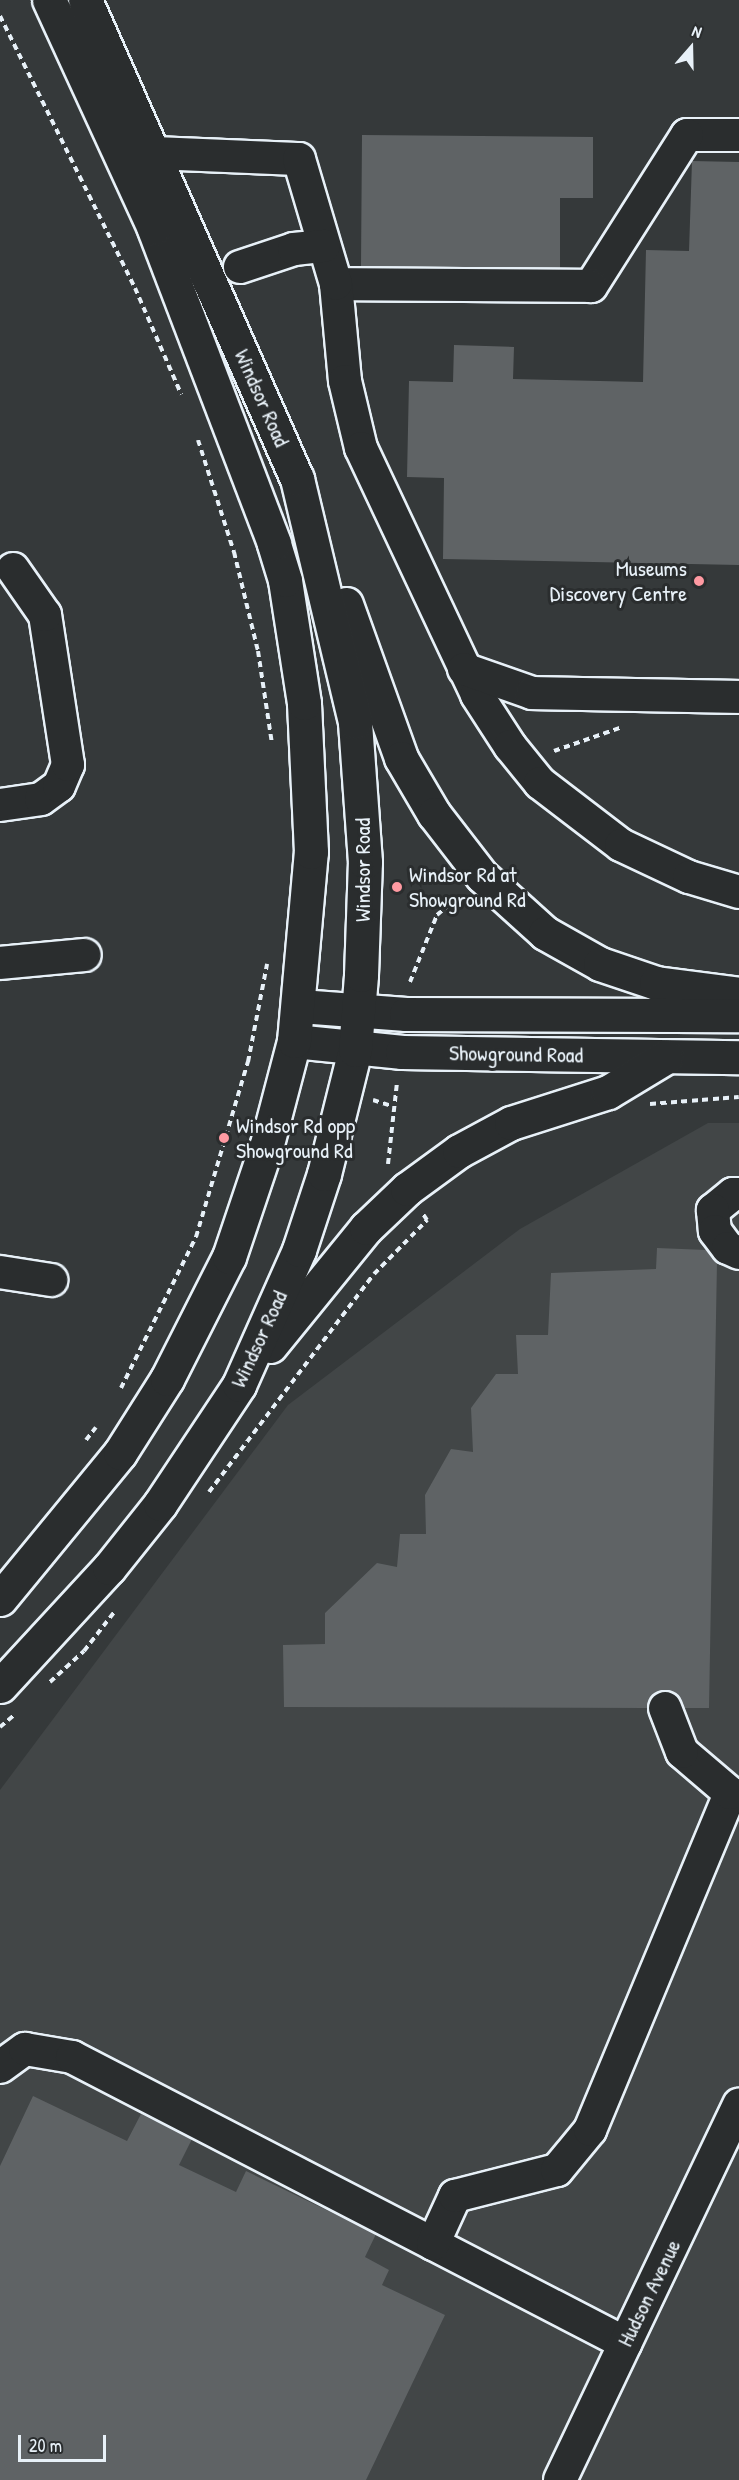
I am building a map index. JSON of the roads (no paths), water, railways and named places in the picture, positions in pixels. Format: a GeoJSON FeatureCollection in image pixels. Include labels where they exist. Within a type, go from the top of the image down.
{"type":"FeatureCollection","features":[{"type":"Feature","properties":{"kind":"main road","name":"Windsor Road"},"geometry":{"type":"LineString","coordinates":[[0,1599],[120,1453],[201,1318],[247,1206],[294,1041],[300,1006],[311,852],[311,788],[298,649],[285,580],[260,501],[194,324],[154,228],[49,0]]}},
{"type":"Feature","properties":{"kind":"main road","name":"Windsor Road"},"geometry":{"type":"LineString","coordinates":[[0,1686],[109,1568],[160,1504],[239,1385],[299,1250],[324,1174],[355,1050],[359,1011],[365,862],[355,722],[297,479],[85,0]]}},
{"type":"Feature","properties":{"kind":"main road"},"geometry":{"type":"LineString","coordinates":[[297,479],[401,758],[434,814],[482,876],[545,933],[600,964],[656,983],[739,994]]}},
{"type":"Feature","properties":{"kind":"main road","name":"Showground Road"},"geometry":{"type":"LineString","coordinates":[[300,1006],[359,1011],[739,1015]]}},
{"type":"Feature","properties":{"kind":"main road","name":"Showground Road"},"geometry":{"type":"LineString","coordinates":[[294,1041],[355,1050],[739,1058]]}},
{"type":"Feature","properties":{"kind":"main road"},"geometry":{"type":"LineString","coordinates":[[239,1385],[366,1228],[407,1189],[459,1151],[511,1123],[608,1092],[666,1057]]}},
{"type":"Feature","properties":{"kind":"street"},"geometry":{"type":"LineString","coordinates":[[336,284],[591,286],[687,135],[739,135]]}},
{"type":"Feature","properties":{"kind":"street"},"geometry":{"type":"LineString","coordinates":[[153,153],[299,159],[336,284],[345,381],[362,448],[465,669],[510,746],[540,783],[585,820],[621,845],[655,862],[739,892]]}},
{"type":"Feature","properties":{"kind":"street"},"geometry":{"type":"LineString","coordinates":[[240,267],[294,249],[324,246]]}},
{"type":"Feature","properties":{"kind":"street"},"geometry":{"type":"LineString","coordinates":[[0,805],[41,800],[59,786],[68,765],[45,615],[13,569]]}},
{"type":"Feature","properties":{"kind":"street"},"geometry":{"type":"LineString","coordinates":[[465,669],[532,693],[739,696]]}},
{"type":"Feature","properties":{"kind":"street"},"geometry":{"type":"LineString","coordinates":[[0,963],[85,956]]}},
{"type":"Feature","properties":{"kind":"street"},"geometry":{"type":"LineString","coordinates":[[739,1194],[733,1194],[713,1210],[714,1232],[729,1248],[739,1253]]}},
{"type":"Feature","properties":{"kind":"street"},"geometry":{"type":"LineString","coordinates":[[0,1272],[51,1280]]}},
{"type":"Feature","properties":{"kind":"street"},"geometry":{"type":"LineString","coordinates":[[433,2244],[455,2196],[557,2170],[590,2130],[730,1793],[682,1752],[665,1708]]}},
{"type":"Feature","properties":{"kind":"street"},"geometry":{"type":"LineString","coordinates":[[0,2067],[25,2049],[72,2057],[625,2343]]}},
{"type":"Feature","properties":{"kind":"street","name":"Hudson Avenue"},"geometry":{"type":"LineString","coordinates":[[560,2480],[739,2105]]}},
{"type":"Feature","properties":{"kind":"place","name":"Museums Discovery Centre"},"geometry":{"type":"Point","coordinates":[699,581]}},
{"type":"Feature","properties":{"kind":"place","name":"Windsor Rd at Showground Rd"},"geometry":{"type":"Point","coordinates":[397,887]}},
{"type":"Feature","properties":{"kind":"place","name":"Windsor Rd opp Showground Rd"},"geometry":{"type":"Point","coordinates":[224,1138]}}]}
